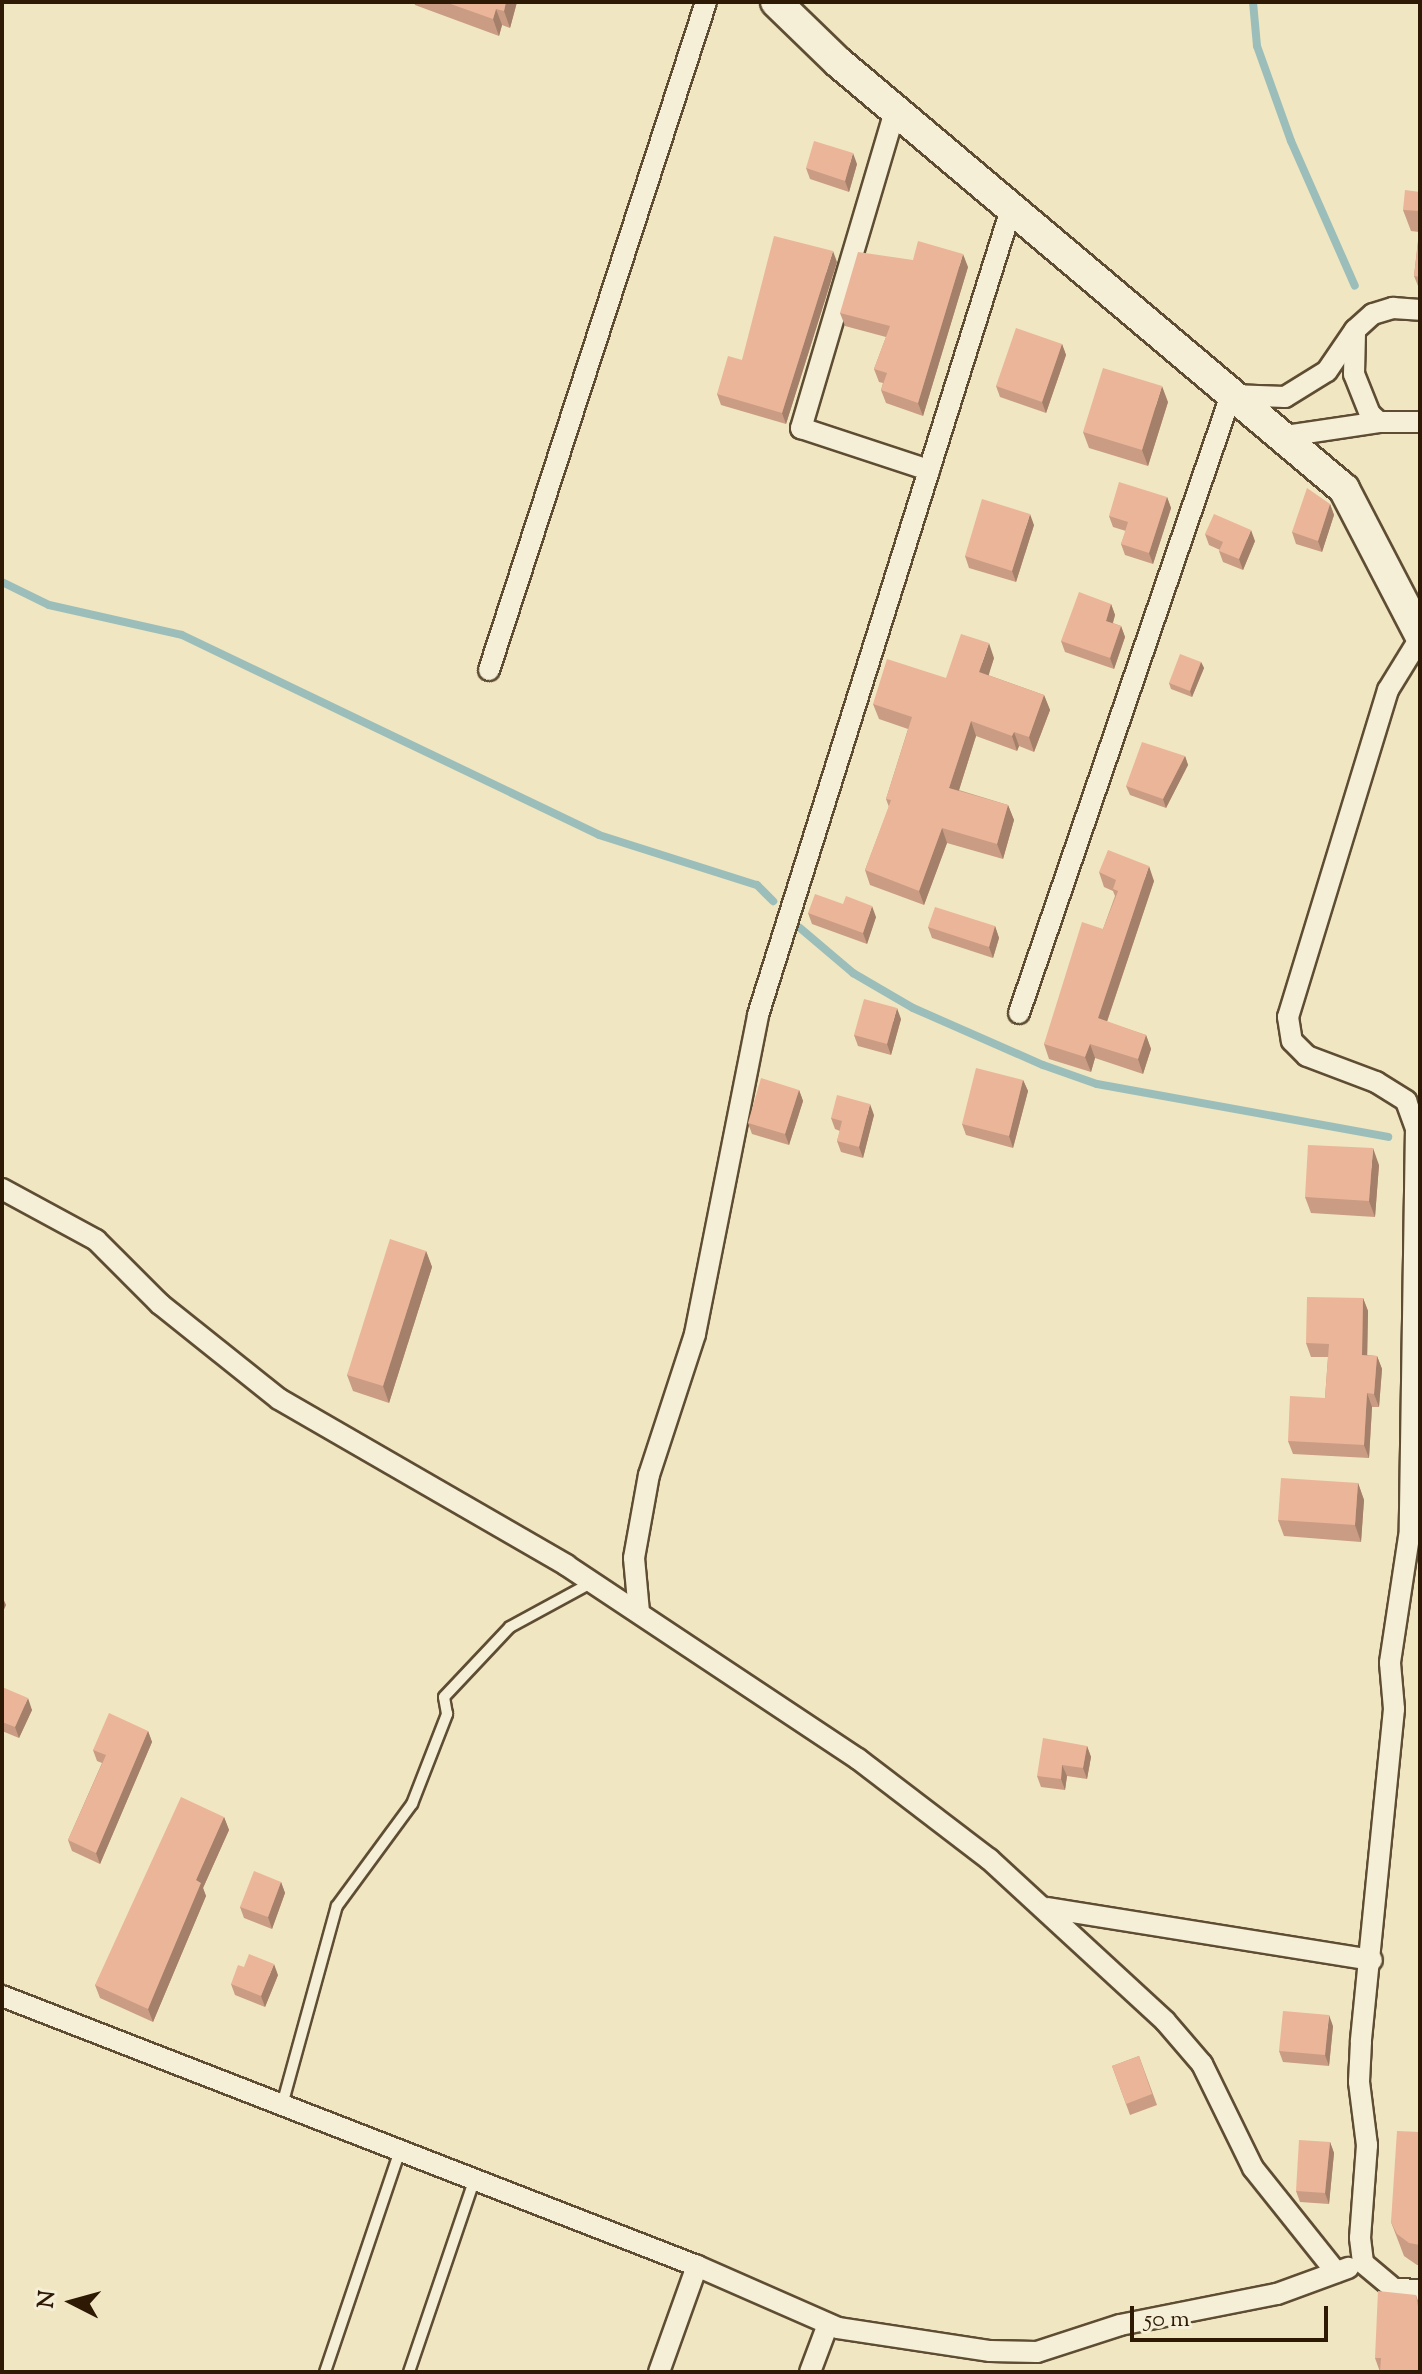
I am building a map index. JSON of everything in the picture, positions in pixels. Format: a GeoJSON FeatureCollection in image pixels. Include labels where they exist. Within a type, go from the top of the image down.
{"type":"FeatureCollection","features":[{"type":"Feature","properties":{"kind":"street"},"geometry":{"type":"LineString","coordinates":[[489,670],[706,2]]}},
{"type":"Feature","properties":{"kind":"street"},"geometry":{"type":"LineString","coordinates":[[776,2],[895,111],[1344,489],[1420,636],[1388,690],[1288,1017],[1292,1041],[1307,1056],[1376,1082],[1406,1101],[1416,1128],[1416,1357],[1410,1530],[1390,1663],[1394,1709],[1378,1836],[1372,1960],[1359,2082],[1367,2145],[1360,2238],[1363,2263],[1394,2289],[1420,2290]]}},
{"type":"Feature","properties":{"kind":"street"},"geometry":{"type":"LineString","coordinates":[[895,111],[801,428],[929,470]]}},
{"type":"Feature","properties":{"kind":"street"},"geometry":{"type":"LineString","coordinates":[[639,1612],[634,1558],[649,1475],[695,1334],[758,1015],[1011,209]]}},
{"type":"Feature","properties":{"kind":"street"},"geometry":{"type":"LineString","coordinates":[[1231,395],[1265,400],[1303,389],[1327,371],[1355,330],[1373,314],[1393,308],[1420,310]]}},
{"type":"Feature","properties":{"kind":"street"},"geometry":{"type":"LineString","coordinates":[[1355,330],[1357,383],[1379,422]]}},
{"type":"Feature","properties":{"kind":"street"},"geometry":{"type":"LineString","coordinates":[[1019,1013],[1231,395]]}},
{"type":"Feature","properties":{"kind":"street"},"geometry":{"type":"LineString","coordinates":[[1279,437],[1379,422],[1420,422]]}},
{"type":"Feature","properties":{"kind":"street"},"geometry":{"type":"LineString","coordinates":[[2,1189],[96,1240],[160,1304],[279,1399],[639,1612],[870,1768],[1047,1908],[1165,2021],[1202,2064],[1253,2168],[1336,2272]]}},
{"type":"Feature","properties":{"kind":"street"},"geometry":{"type":"LineString","coordinates":[[1047,1908],[1372,1960]]}},
{"type":"Feature","properties":{"kind":"street"},"geometry":{"type":"LineString","coordinates":[[2,1996],[697,2266],[828,2324],[893,2338],[1037,2352],[1120,2325],[1277,2294],[1363,2263]]}},
{"type":"Feature","properties":{"kind":"street"},"geometry":{"type":"LineString","coordinates":[[659,2372],[697,2266]]}},
{"type":"Feature","properties":{"kind":"street"},"geometry":{"type":"LineString","coordinates":[[810,2372],[828,2324]]}},
{"type":"Feature","properties":{"kind":"lane"},"geometry":{"type":"LineString","coordinates":[[282,2105],[337,1906],[412,1804],[447,1714],[444,1697],[510,1627],[593,1582]]}},
{"type":"Feature","properties":{"kind":"lane"},"geometry":{"type":"LineString","coordinates":[[325,2372],[401,2149]]}},
{"type":"Feature","properties":{"kind":"lane"},"geometry":{"type":"LineString","coordinates":[[409,2372],[475,2178]]}},
{"type":"Feature","properties":{"kind":"building"},"geometry":{"type":"Polygon","coordinates":[[[445,2],[506,2],[504,11],[496,9],[493,19],[445,2]]]}},
{"type":"Feature","properties":{"kind":"building"},"geometry":{"type":"Polygon","coordinates":[[[814,141],[853,153],[845,181],[806,168],[814,141]]]}},
{"type":"Feature","properties":{"kind":"building"},"geometry":{"type":"Polygon","coordinates":[[[1405,190],[1420,192],[1420,211],[1403,210],[1405,190]]]}},
{"type":"Feature","properties":{"kind":"building"},"geometry":{"type":"Polygon","coordinates":[[[1420,226],[1420,277],[1414,276],[1420,226]]]}},
{"type":"Feature","properties":{"kind":"building"},"geometry":{"type":"Polygon","coordinates":[[[774,236],[833,251],[782,413],[717,394],[728,356],[742,360],[774,236]]]}},
{"type":"Feature","properties":{"kind":"building"},"geometry":{"type":"Polygon","coordinates":[[[918,241],[963,254],[918,403],[881,390],[887,373],[874,369],[890,326],[840,313],[858,252],[913,260],[918,241]]]}},
{"type":"Feature","properties":{"kind":"building"},"geometry":{"type":"Polygon","coordinates":[[[1016,328],[1062,344],[1042,402],[996,386],[1016,328]]]}},
{"type":"Feature","properties":{"kind":"building"},"geometry":{"type":"Polygon","coordinates":[[[1103,368],[1162,386],[1142,450],[1083,432],[1103,368]]]}},
{"type":"Feature","properties":{"kind":"building"},"geometry":{"type":"Polygon","coordinates":[[[1119,482],[1167,497],[1149,553],[1121,544],[1128,522],[1109,516],[1119,482]]]}},
{"type":"Feature","properties":{"kind":"building"},"geometry":{"type":"Polygon","coordinates":[[[1307,488],[1330,504],[1318,541],[1292,532],[1307,488]]]}},
{"type":"Feature","properties":{"kind":"building"},"geometry":{"type":"Polygon","coordinates":[[[982,499],[1030,514],[1012,571],[965,556],[982,499]]]}},
{"type":"Feature","properties":{"kind":"building"},"geometry":{"type":"Polygon","coordinates":[[[1214,514],[1251,530],[1239,559],[1219,551],[1223,542],[1205,534],[1214,514]]]}},
{"type":"Feature","properties":{"kind":"building"},"geometry":{"type":"Polygon","coordinates":[[[1079,592],[1111,604],[1106,621],[1121,626],[1110,658],[1061,641],[1079,592]]]}},
{"type":"Feature","properties":{"kind":"building"},"geometry":{"type":"Polygon","coordinates":[[[961,634],[989,643],[979,672],[1044,695],[1029,737],[1014,732],[1012,736],[971,721],[949,788],[1008,805],[997,844],[942,828],[919,891],[865,870],[891,800],[886,799],[912,717],[873,704],[887,659],[946,678],[961,634]]]}},
{"type":"Feature","properties":{"kind":"building"},"geometry":{"type":"Polygon","coordinates":[[[1180,654],[1201,662],[1190,691],[1169,683],[1180,654]]]}},
{"type":"Feature","properties":{"kind":"building"},"geometry":{"type":"Polygon","coordinates":[[[1142,742],[1185,756],[1163,799],[1126,786],[1142,742]]]}},
{"type":"Feature","properties":{"kind":"building"},"geometry":{"type":"Polygon","coordinates":[[[1108,850],[1149,866],[1098,1018],[1146,1035],[1138,1059],[1090,1044],[1085,1057],[1044,1044],[1082,922],[1103,929],[1118,891],[1113,889],[1116,880],[1099,872],[1108,850]]]}},
{"type":"Feature","properties":{"kind":"building"},"geometry":{"type":"Polygon","coordinates":[[[815,894],[843,904],[846,896],[872,906],[863,933],[808,913],[815,894]]]}},
{"type":"Feature","properties":{"kind":"building"},"geometry":{"type":"Polygon","coordinates":[[[935,907],[995,926],[989,947],[928,927],[935,907]]]}},
{"type":"Feature","properties":{"kind":"building"},"geometry":{"type":"Polygon","coordinates":[[[864,999],[897,1008],[887,1044],[854,1035],[864,999]]]}},
{"type":"Feature","properties":{"kind":"building"},"geometry":{"type":"Polygon","coordinates":[[[976,1068],[1023,1080],[1009,1136],[962,1124],[976,1068]]]}},
{"type":"Feature","properties":{"kind":"building"},"geometry":{"type":"Polygon","coordinates":[[[761,1078],[799,1090],[785,1134],[748,1123],[761,1078]]]}},
{"type":"Feature","properties":{"kind":"building"},"geometry":{"type":"Polygon","coordinates":[[[837,1095],[870,1104],[859,1147],[837,1141],[842,1121],[831,1118],[837,1095]]]}},
{"type":"Feature","properties":{"kind":"building"},"geometry":{"type":"Polygon","coordinates":[[[1308,1145],[1373,1148],[1369,1201],[1305,1197],[1308,1145]]]}},
{"type":"Feature","properties":{"kind":"building"},"geometry":{"type":"Polygon","coordinates":[[[390,1239],[426,1251],[383,1386],[347,1375],[390,1239]]]}},
{"type":"Feature","properties":{"kind":"building"},"geometry":{"type":"Polygon","coordinates":[[[1307,1297],[1363,1298],[1362,1355],[1377,1356],[1374,1394],[1367,1393],[1364,1445],[1288,1441],[1290,1396],[1325,1398],[1329,1344],[1306,1343],[1307,1297]]]}},
{"type":"Feature","properties":{"kind":"building"},"geometry":{"type":"Polygon","coordinates":[[[1281,1478],[1358,1483],[1355,1525],[1278,1520],[1281,1478]]]}},
{"type":"Feature","properties":{"kind":"building"},"geometry":{"type":"Polygon","coordinates":[[[2,1687],[28,1698],[15,1727],[2,1722],[2,1687]]]}},
{"type":"Feature","properties":{"kind":"building"},"geometry":{"type":"Polygon","coordinates":[[[109,1713],[148,1731],[96,1853],[68,1840],[106,1755],[93,1750],[109,1713]]]}},
{"type":"Feature","properties":{"kind":"building"},"geometry":{"type":"Polygon","coordinates":[[[1043,1738],[1087,1746],[1083,1768],[1062,1765],[1061,1779],[1037,1776],[1043,1738]]]}},
{"type":"Feature","properties":{"kind":"building"},"geometry":{"type":"Polygon","coordinates":[[[181,1797],[224,1817],[196,1880],[201,1883],[148,2009],[95,1985],[181,1797]]]}},
{"type":"Feature","properties":{"kind":"building"},"geometry":{"type":"Polygon","coordinates":[[[254,1871],[281,1882],[268,1917],[240,1907],[254,1871]]]}},
{"type":"Feature","properties":{"kind":"building"},"geometry":{"type":"Polygon","coordinates":[[[249,1954],[274,1964],[261,1996],[231,1984],[238,1965],[244,1967],[249,1954]]]}},
{"type":"Feature","properties":{"kind":"building"},"geometry":{"type":"Polygon","coordinates":[[[1283,2011],[1329,2015],[1325,2055],[1279,2051],[1283,2011]]]}},
{"type":"Feature","properties":{"kind":"building"},"geometry":{"type":"Polygon","coordinates":[[[1139,2056],[1152,2094],[1126,2104],[1112,2066],[1139,2056]]]}},
{"type":"Feature","properties":{"kind":"building"},"geometry":{"type":"Polygon","coordinates":[[[1397,2131],[1420,2132],[1420,2245],[1409,2243],[1397,2234],[1391,2222],[1397,2131]]]}},
{"type":"Feature","properties":{"kind":"building"},"geometry":{"type":"Polygon","coordinates":[[[1299,2140],[1330,2142],[1325,2193],[1296,2191],[1299,2140]]]}},
{"type":"Feature","properties":{"kind":"building"},"geometry":{"type":"Polygon","coordinates":[[[1378,2291],[1416,2295],[1420,2318],[1420,2372],[1380,2372],[1381,2358],[1375,2358],[1378,2291]]]}},
{"type":"Feature","properties":{"kind":"waterway"},"geometry":{"type":"LineString","coordinates":[[1253,2],[1257,46],[1291,141],[1355,286]]}},
{"type":"Feature","properties":{"kind":"waterway"},"geometry":{"type":"LineString","coordinates":[[2,582],[49,605],[182,635],[599,835],[757,885],[773,901]]}},
{"type":"Feature","properties":{"kind":"waterway"},"geometry":{"type":"LineString","coordinates":[[800,928],[853,973],[913,1008],[1043,1065],[1097,1084],[1388,1137]]}}]}
